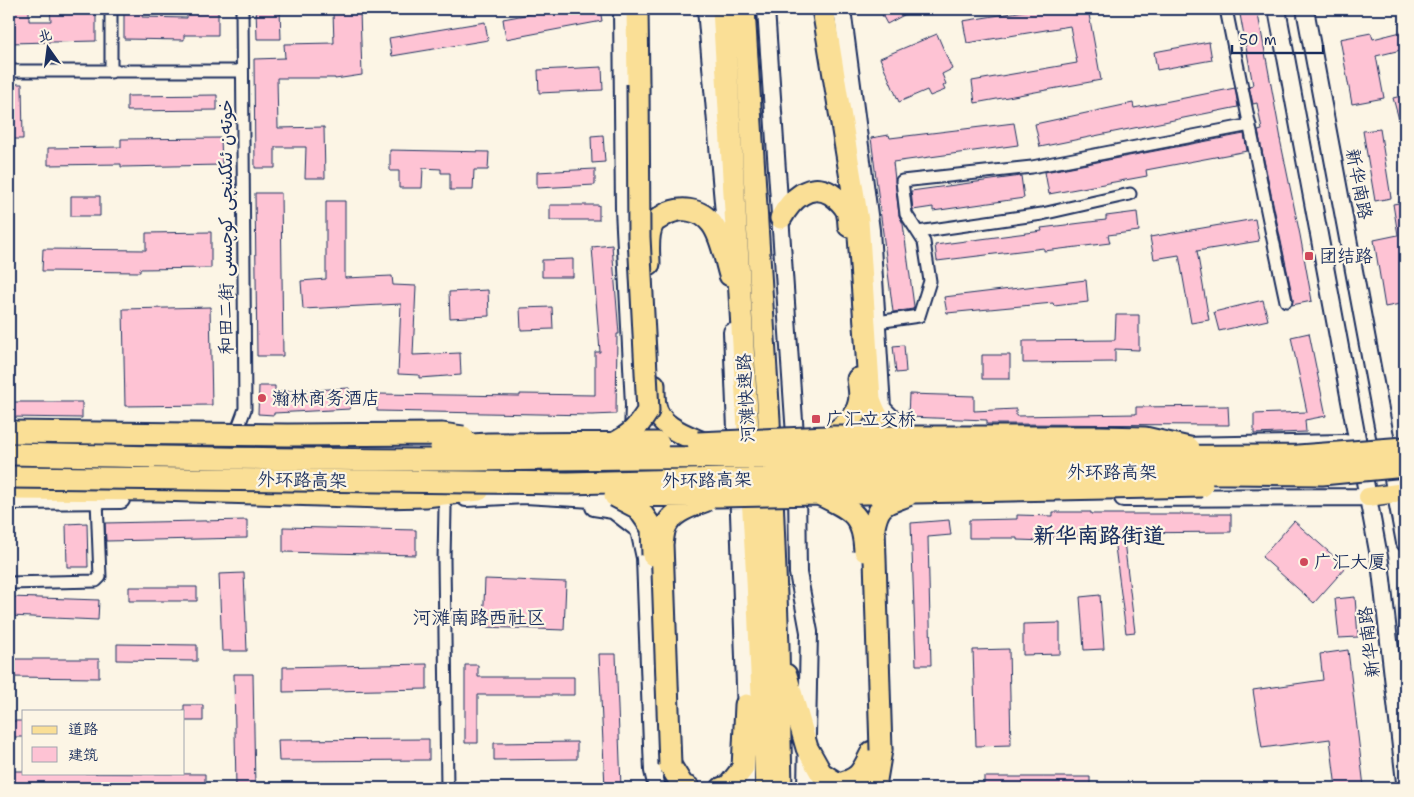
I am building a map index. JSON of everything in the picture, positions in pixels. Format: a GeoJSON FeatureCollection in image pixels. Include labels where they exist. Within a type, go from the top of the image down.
{"type":"FeatureCollection","features":[{"type":"Feature","properties":{"kind":"highway"},"geometry":{"type":"LineString","coordinates":[[623,446],[625,438],[635,430],[648,411],[639,237],[637,9]]}},
{"type":"Feature","properties":{"kind":"highway","name":"河滩快速路"},"geometry":{"type":"LineString","coordinates":[[722,9],[756,561],[766,788]]}},
{"type":"Feature","properties":{"kind":"highway","name":"河滩快速路"},"geometry":{"type":"LineString","coordinates":[[744,9],[769,420],[778,646],[781,788]]}},
{"type":"Feature","properties":{"kind":"highway"},"geometry":{"type":"LineString","coordinates":[[823,9],[857,213],[870,399],[875,414],[889,431],[900,437]]}},
{"type":"Feature","properties":{"kind":"highway"},"geometry":{"type":"LineString","coordinates":[[781,218],[794,199],[808,191],[823,190],[840,201],[847,212],[852,242],[859,403],[853,417],[837,432],[827,437]]}},
{"type":"Feature","properties":{"kind":"highway"},"geometry":{"type":"LineString","coordinates":[[703,443],[678,432],[662,421],[655,406],[649,250],[650,234],[654,222],[669,212],[687,209],[702,214],[712,224],[719,238],[730,275]]}},
{"type":"Feature","properties":{"kind":"highway"},"geometry":{"type":"LineString","coordinates":[[9,432],[277,435],[442,434],[506,444]]}},
{"type":"Feature","properties":{"kind":"highway"},"geometry":{"type":"LineString","coordinates":[[276,459],[506,444],[623,446],[827,437],[1145,438],[1229,456]]}},
{"type":"Feature","properties":{"kind":"highway","name":"外环路高架"},"geometry":{"type":"LineString","coordinates":[[9,454],[447,460],[715,457],[1298,456],[1396,444]]}},
{"type":"Feature","properties":{"kind":"highway","name":"外环路高架"},"geometry":{"type":"LineString","coordinates":[[9,477],[568,483],[781,479],[906,473],[1135,472],[1322,474],[1405,466]]}},
{"type":"Feature","properties":{"kind":"highway"},"geometry":{"type":"LineString","coordinates":[[213,479],[613,495],[718,496],[1160,488],[1229,485],[1286,474]]}},
{"type":"Feature","properties":{"kind":"highway"},"geometry":{"type":"LineString","coordinates":[[9,489],[160,490],[382,497],[425,496],[479,490]]}},
{"type":"Feature","properties":{"kind":"highway"},"geometry":{"type":"LineString","coordinates":[[872,788],[876,780],[877,751],[874,527],[876,514],[882,506],[917,491]]}},
{"type":"Feature","properties":{"kind":"highway"},"geometry":{"type":"LineString","coordinates":[[778,646],[807,748],[822,773],[838,784],[851,781],[861,773],[877,751],[862,528],[849,510],[819,494]]}},
{"type":"Feature","properties":{"kind":"highway"},"geometry":{"type":"LineString","coordinates":[[613,495],[638,508],[652,528],[662,774],[665,788]]}},
{"type":"Feature","properties":{"kind":"highway"},"geometry":{"type":"LineString","coordinates":[[662,774],[662,544],[665,528],[682,510],[718,496]]}},
{"type":"Feature","properties":{"kind":"highway"},"geometry":{"type":"LineString","coordinates":[[722,788],[728,787],[742,768],[746,705]]}},
{"type":"Feature","properties":{"kind":"highway"},"geometry":{"type":"LineString","coordinates":[[662,774],[689,788]]}},
{"type":"Feature","properties":{"kind":"main road"},"geometry":{"type":"LineString","coordinates":[[1358,443],[1396,444],[1405,438]]}},
{"type":"Feature","properties":{"kind":"main road"},"geometry":{"type":"LineString","coordinates":[[1368,497],[1401,493]]}},
{"type":"Feature","properties":{"kind":"street"},"geometry":{"type":"LineString","coordinates":[[111,9],[111,72]]}},
{"type":"Feature","properties":{"kind":"street","name":"和田二街 خوتەن ئىككىنچى كوچىسى"},"geometry":{"type":"LineString","coordinates":[[238,443],[239,425],[245,409],[242,9]]}},
{"type":"Feature","properties":{"kind":"street"},"geometry":{"type":"LineString","coordinates":[[622,9],[624,209],[634,405],[623,446]]}},
{"type":"Feature","properties":{"kind":"street"},"geometry":{"type":"LineString","coordinates":[[706,9],[730,275],[746,705],[746,788]]}},
{"type":"Feature","properties":{"kind":"street"},"geometry":{"type":"LineString","coordinates":[[766,9],[795,424],[798,573],[809,632],[806,788]]}},
{"type":"Feature","properties":{"kind":"street"},"geometry":{"type":"LineString","coordinates":[[842,9],[857,110],[871,230],[882,408],[906,433],[941,451]]}},
{"type":"Feature","properties":{"kind":"street"},"geometry":{"type":"LineString","coordinates":[[1226,9],[1286,301]]}},
{"type":"Feature","properties":{"kind":"street","name":"新华南路"},"geometry":{"type":"LineString","coordinates":[[1277,9],[1380,562],[1405,782]]}},
{"type":"Feature","properties":{"kind":"street","name":"新华南路"},"geometry":{"type":"LineString","coordinates":[[1305,9],[1396,444],[1405,543]]}},
{"type":"Feature","properties":{"kind":"street"},"geometry":{"type":"LineString","coordinates":[[9,71],[242,71]]}},
{"type":"Feature","properties":{"kind":"street"},"geometry":{"type":"LineString","coordinates":[[877,322],[919,316],[930,281],[924,242],[906,214],[902,181],[1032,167],[1250,125]]}},
{"type":"Feature","properties":{"kind":"street"},"geometry":{"type":"LineString","coordinates":[[918,232],[1042,214],[1130,194]]}},
{"type":"Feature","properties":{"kind":"street"},"geometry":{"type":"LineString","coordinates":[[795,424],[807,439],[838,453],[886,450],[941,451],[1358,443]]}},
{"type":"Feature","properties":{"kind":"street"},"geometry":{"type":"LineString","coordinates":[[9,439],[722,448],[736,440]]}},
{"type":"Feature","properties":{"kind":"street"},"geometry":{"type":"LineString","coordinates":[[9,501],[395,502],[525,495],[658,503],[719,501],[727,504],[739,517]]}},
{"type":"Feature","properties":{"kind":"street"},"geometry":{"type":"LineString","coordinates":[[542,496],[613,510],[638,530],[645,558],[653,771],[662,774]]}},
{"type":"Feature","properties":{"kind":"street"},"geometry":{"type":"LineString","coordinates":[[798,511],[819,501],[834,497],[1368,497]]}},
{"type":"Feature","properties":{"kind":"street"},"geometry":{"type":"LineString","coordinates":[[9,583],[96,581],[100,577],[97,500]]}},
{"type":"Feature","properties":{"kind":"street"},"geometry":{"type":"LineString","coordinates":[[443,500],[445,508],[447,788]]}},
{"type":"Feature","properties":{"kind":"building"},"geometry":{"type":"Polygon","coordinates":[[[9,9],[29,9],[29,21],[51,21],[50,9],[96,9],[96,41],[9,43],[9,9]]]}},
{"type":"Feature","properties":{"kind":"building"},"geometry":{"type":"Polygon","coordinates":[[[124,9],[143,9],[142,17],[187,18],[187,9],[218,9],[218,35],[184,35],[184,40],[124,39],[124,9]]]}},
{"type":"Feature","properties":{"kind":"building"},"geometry":{"type":"Polygon","coordinates":[[[256,9],[280,9],[281,39],[257,39],[256,9]]]}},
{"type":"Feature","properties":{"kind":"building"},"geometry":{"type":"Polygon","coordinates":[[[558,9],[600,9],[602,21],[506,39],[503,19],[558,9]]]}},
{"type":"Feature","properties":{"kind":"building"},"geometry":{"type":"Polygon","coordinates":[[[879,9],[915,9],[887,24],[879,9]]]}},
{"type":"Feature","properties":{"kind":"building"},"geometry":{"type":"Polygon","coordinates":[[[1037,9],[1088,9],[1101,80],[975,103],[972,81],[1077,63],[1070,26],[967,43],[963,21],[1037,9]]]}},
{"type":"Feature","properties":{"kind":"building"},"geometry":{"type":"Polygon","coordinates":[[[1239,9],[1257,9],[1312,301],[1292,305],[1293,299],[1258,131],[1262,130],[1257,103],[1253,104],[1249,86],[1253,85],[1239,9]]]}},
{"type":"Feature","properties":{"kind":"building"},"geometry":{"type":"Polygon","coordinates":[[[360,11],[362,75],[335,79],[277,78],[278,128],[324,127],[325,178],[305,178],[306,147],[275,147],[275,168],[255,168],[254,59],[285,58],[284,44],[334,43],[333,12],[360,11]]]}},
{"type":"Feature","properties":{"kind":"building"},"geometry":{"type":"Polygon","coordinates":[[[485,22],[488,40],[392,56],[389,38],[485,22]]]}},
{"type":"Feature","properties":{"kind":"building"},"geometry":{"type":"Polygon","coordinates":[[[1405,31],[1405,49],[1376,56],[1384,98],[1352,104],[1340,39],[1371,33],[1373,39],[1405,31]]]}},
{"type":"Feature","properties":{"kind":"building"},"geometry":{"type":"Polygon","coordinates":[[[937,34],[952,69],[942,74],[946,84],[943,86],[945,90],[930,96],[927,90],[899,102],[880,58],[937,34]]]}},
{"type":"Feature","properties":{"kind":"building"},"geometry":{"type":"Polygon","coordinates":[[[1209,42],[1212,60],[1157,70],[1154,52],[1209,42]]]}},
{"type":"Feature","properties":{"kind":"building"},"geometry":{"type":"Polygon","coordinates":[[[602,67],[603,90],[539,93],[538,70],[602,67]]]}},
{"type":"Feature","properties":{"kind":"building"},"geometry":{"type":"Polygon","coordinates":[[[9,84],[22,84],[23,139],[9,139],[9,84]]]}},
{"type":"Feature","properties":{"kind":"building"},"geometry":{"type":"Polygon","coordinates":[[[1235,88],[1238,107],[1040,147],[1035,124],[1133,103],[1134,108],[1235,88]]]}},
{"type":"Feature","properties":{"kind":"building"},"geometry":{"type":"Polygon","coordinates":[[[217,95],[217,110],[127,111],[127,96],[217,95]]]}},
{"type":"Feature","properties":{"kind":"building"},"geometry":{"type":"Polygon","coordinates":[[[1405,95],[1405,130],[1402,130],[1393,98],[1405,95]]]}},
{"type":"Feature","properties":{"kind":"building"},"geometry":{"type":"Polygon","coordinates":[[[1014,123],[1018,145],[893,162],[899,215],[903,224],[914,306],[913,309],[893,312],[871,138],[889,135],[890,138],[1014,123]]]}},
{"type":"Feature","properties":{"kind":"building"},"geometry":{"type":"Polygon","coordinates":[[[1380,129],[1391,198],[1375,201],[1363,131],[1380,129]]]}},
{"type":"Feature","properties":{"kind":"building"},"geometry":{"type":"Polygon","coordinates":[[[1244,134],[1247,151],[1146,170],[1147,176],[1049,194],[1045,172],[1244,134]]]}},
{"type":"Feature","properties":{"kind":"building"},"geometry":{"type":"Polygon","coordinates":[[[603,135],[605,162],[592,163],[591,136],[603,135]]]}},
{"type":"Feature","properties":{"kind":"building"},"geometry":{"type":"Polygon","coordinates":[[[221,138],[222,165],[121,167],[121,164],[48,165],[48,148],[121,147],[121,139],[221,138]]]}},
{"type":"Feature","properties":{"kind":"building"},"geometry":{"type":"Polygon","coordinates":[[[390,150],[489,152],[488,170],[474,170],[473,190],[450,190],[450,173],[441,173],[441,169],[423,168],[422,188],[399,188],[399,171],[390,171],[390,150]]]}},
{"type":"Feature","properties":{"kind":"building"},"geometry":{"type":"Polygon","coordinates":[[[595,169],[595,185],[537,188],[537,172],[595,169]]]}},
{"type":"Feature","properties":{"kind":"building"},"geometry":{"type":"Polygon","coordinates":[[[1021,176],[1024,198],[933,211],[933,207],[913,210],[911,191],[1021,176]]]}},
{"type":"Feature","properties":{"kind":"building"},"geometry":{"type":"Polygon","coordinates":[[[255,193],[281,193],[283,356],[257,356],[255,193]]]}},
{"type":"Feature","properties":{"kind":"building"},"geometry":{"type":"Polygon","coordinates":[[[71,196],[100,196],[100,216],[71,216],[71,196]]]}},
{"type":"Feature","properties":{"kind":"building"},"geometry":{"type":"Polygon","coordinates":[[[326,201],[345,201],[345,278],[392,276],[393,285],[416,286],[413,355],[460,353],[461,375],[419,378],[419,375],[398,374],[401,304],[303,309],[301,281],[326,279],[326,201]]]}},
{"type":"Feature","properties":{"kind":"building"},"geometry":{"type":"Polygon","coordinates":[[[1405,202],[1405,303],[1385,307],[1374,240],[1398,235],[1393,204],[1405,202]]]}},
{"type":"Feature","properties":{"kind":"building"},"geometry":{"type":"Polygon","coordinates":[[[550,205],[599,205],[599,220],[550,220],[550,205]]]}},
{"type":"Feature","properties":{"kind":"building"},"geometry":{"type":"Polygon","coordinates":[[[1137,212],[1139,231],[1108,235],[1110,243],[1044,251],[1044,248],[937,261],[935,245],[1042,231],[1041,228],[1106,220],[1106,216],[1137,212]]]}},
{"type":"Feature","properties":{"kind":"building"},"geometry":{"type":"Polygon","coordinates":[[[1255,219],[1259,241],[1197,251],[1209,320],[1191,323],[1179,255],[1154,259],[1150,237],[1255,219]]]}},
{"type":"Feature","properties":{"kind":"building"},"geometry":{"type":"Polygon","coordinates":[[[211,232],[211,268],[140,269],[140,272],[42,271],[43,249],[146,250],[146,233],[211,232]]]}},
{"type":"Feature","properties":{"kind":"building"},"geometry":{"type":"Polygon","coordinates":[[[612,245],[619,334],[617,334],[616,414],[377,411],[377,394],[595,395],[595,352],[600,352],[592,247],[612,245]]]}},
{"type":"Feature","properties":{"kind":"building"},"geometry":{"type":"Polygon","coordinates":[[[573,259],[573,277],[542,277],[542,260],[573,259]]]}},
{"type":"Feature","properties":{"kind":"building"},"geometry":{"type":"Polygon","coordinates":[[[1086,280],[1088,302],[1054,306],[1053,303],[947,313],[944,297],[1086,280]]]}},
{"type":"Feature","properties":{"kind":"building"},"geometry":{"type":"Polygon","coordinates":[[[488,290],[489,316],[450,318],[449,292],[488,290]]]}},
{"type":"Feature","properties":{"kind":"building"},"geometry":{"type":"Polygon","coordinates":[[[1263,300],[1268,320],[1219,331],[1214,312],[1263,300]]]}},
{"type":"Feature","properties":{"kind":"building"},"geometry":{"type":"Polygon","coordinates":[[[210,307],[212,405],[125,406],[123,309],[210,307]]]}},
{"type":"Feature","properties":{"kind":"building"},"geometry":{"type":"Polygon","coordinates":[[[552,307],[553,329],[521,330],[520,308],[552,307]]]}},
{"type":"Feature","properties":{"kind":"building"},"geometry":{"type":"Polygon","coordinates":[[[1116,315],[1139,315],[1139,350],[1115,349],[1115,362],[1023,363],[1023,341],[1115,340],[1116,315]]]}},
{"type":"Feature","properties":{"kind":"building"},"geometry":{"type":"Polygon","coordinates":[[[1309,333],[1326,416],[1305,420],[1306,432],[1254,434],[1254,414],[1307,412],[1291,337],[1309,333]]]}},
{"type":"Feature","properties":{"kind":"building"},"geometry":{"type":"Polygon","coordinates":[[[904,345],[906,372],[896,373],[893,346],[904,345]]]}},
{"type":"Feature","properties":{"kind":"building"},"geometry":{"type":"Polygon","coordinates":[[[982,355],[1010,355],[1010,379],[982,379],[982,355]]]}},
{"type":"Feature","properties":{"kind":"building"},"geometry":{"type":"Polygon","coordinates":[[[259,386],[275,386],[275,392],[349,388],[350,409],[274,413],[274,415],[258,414],[259,386]]]}},
{"type":"Feature","properties":{"kind":"building"},"geometry":{"type":"Polygon","coordinates":[[[909,394],[974,396],[974,411],[1016,409],[1016,416],[1136,414],[1136,407],[1228,406],[1229,425],[987,424],[987,420],[908,417],[909,394]]]}},
{"type":"Feature","properties":{"kind":"building"},"geometry":{"type":"Polygon","coordinates":[[[9,402],[82,402],[82,418],[9,417],[9,402]]]}},
{"type":"Feature","properties":{"kind":"building"},"geometry":{"type":"Polygon","coordinates":[[[1053,512],[1091,512],[1091,514],[1231,514],[1231,532],[1123,533],[1135,632],[1126,633],[1113,531],[1091,531],[1091,537],[1046,538],[1046,541],[1017,540],[1017,538],[969,538],[969,520],[1017,519],[1017,515],[1053,516],[1053,512]]]}},
{"type":"Feature","properties":{"kind":"building"},"geometry":{"type":"Polygon","coordinates":[[[247,520],[247,538],[106,541],[105,523],[247,520]]]}},
{"type":"Feature","properties":{"kind":"building"},"geometry":{"type":"Polygon","coordinates":[[[949,520],[951,535],[928,537],[931,665],[916,665],[911,523],[949,520]]]}},
{"type":"Feature","properties":{"kind":"building","name":"广汇大厦"},"geometry":{"type":"Polygon","coordinates":[[[1294,521],[1346,567],[1314,603],[1262,557],[1294,521]]]}},
{"type":"Feature","properties":{"kind":"building"},"geometry":{"type":"Polygon","coordinates":[[[87,523],[88,567],[67,567],[66,524],[87,523]]]}},
{"type":"Feature","properties":{"kind":"building"},"geometry":{"type":"Polygon","coordinates":[[[283,527],[416,530],[416,555],[283,552],[283,527]]]}},
{"type":"Feature","properties":{"kind":"building"},"geometry":{"type":"Polygon","coordinates":[[[244,573],[247,651],[222,651],[219,574],[244,573]]]}},
{"type":"Feature","properties":{"kind":"building"},"geometry":{"type":"Polygon","coordinates":[[[485,579],[566,582],[564,630],[483,627],[485,579]]]}},
{"type":"Feature","properties":{"kind":"building"},"geometry":{"type":"Polygon","coordinates":[[[129,587],[197,587],[197,601],[129,601],[129,587]]]}},
{"type":"Feature","properties":{"kind":"building"},"geometry":{"type":"Polygon","coordinates":[[[1100,595],[1104,649],[1084,650],[1080,597],[1100,595]]]}},
{"type":"Feature","properties":{"kind":"building"},"geometry":{"type":"Polygon","coordinates":[[[10,597],[99,600],[98,620],[10,616],[10,597]]]}},
{"type":"Feature","properties":{"kind":"building"},"geometry":{"type":"Polygon","coordinates":[[[1355,597],[1358,637],[1339,638],[1335,599],[1355,597]]]}},
{"type":"Feature","properties":{"kind":"building"},"geometry":{"type":"Polygon","coordinates":[[[1060,623],[1060,654],[1023,655],[1023,624],[1060,623]]]}},
{"type":"Feature","properties":{"kind":"building"},"geometry":{"type":"Polygon","coordinates":[[[117,644],[197,645],[197,661],[117,660],[117,644]]]}},
{"type":"Feature","properties":{"kind":"building"},"geometry":{"type":"Polygon","coordinates":[[[1009,649],[1011,745],[976,746],[973,650],[1009,649]]]}},
{"type":"Feature","properties":{"kind":"building"},"geometry":{"type":"Polygon","coordinates":[[[1348,650],[1364,787],[1336,788],[1330,739],[1262,748],[1253,690],[1323,680],[1320,654],[1348,650]]]}},
{"type":"Feature","properties":{"kind":"building"},"geometry":{"type":"Polygon","coordinates":[[[599,654],[616,654],[621,788],[605,788],[599,654]]]}},
{"type":"Feature","properties":{"kind":"building"},"geometry":{"type":"Polygon","coordinates":[[[9,659],[99,659],[99,678],[9,677],[9,659]]]}},
{"type":"Feature","properties":{"kind":"building"},"geometry":{"type":"Polygon","coordinates":[[[427,664],[427,689],[283,692],[283,667],[427,664]]]}},
{"type":"Feature","properties":{"kind":"building"},"geometry":{"type":"Polygon","coordinates":[[[465,665],[478,665],[478,677],[574,677],[574,695],[478,695],[478,743],[465,743],[465,665]]]}},
{"type":"Feature","properties":{"kind":"building"},"geometry":{"type":"Polygon","coordinates":[[[234,674],[253,674],[255,788],[236,788],[234,674]]]}},
{"type":"Feature","properties":{"kind":"building"},"geometry":{"type":"Polygon","coordinates":[[[184,705],[203,705],[203,721],[185,721],[184,705]]]}},
{"type":"Feature","properties":{"kind":"building"},"geometry":{"type":"Polygon","coordinates":[[[12,721],[22,721],[22,737],[12,737],[12,721]]]}},
{"type":"Feature","properties":{"kind":"building"},"geometry":{"type":"Polygon","coordinates":[[[429,739],[429,760],[279,761],[278,740],[429,739]]]}},
{"type":"Feature","properties":{"kind":"building"},"geometry":{"type":"Polygon","coordinates":[[[577,742],[577,759],[494,760],[494,743],[577,742]]]}},
{"type":"Feature","properties":{"kind":"building"},"geometry":{"type":"Polygon","coordinates":[[[9,771],[22,771],[22,774],[205,774],[205,788],[9,788],[9,771]]]}},
{"type":"Feature","properties":{"kind":"building"},"geometry":{"type":"Polygon","coordinates":[[[984,777],[1090,777],[1090,788],[984,788],[984,777]]]}},
{"type":"Feature","properties":{"kind":"place","name":"团结路"},"geometry":{"type":"Point","coordinates":[1309,256]}},
{"type":"Feature","properties":{"kind":"place","name":"瀚林商务酒店"},"geometry":{"type":"Point","coordinates":[262,398]}},
{"type":"Feature","properties":{"kind":"place","name":"广汇立交桥"},"geometry":{"type":"Point","coordinates":[816,419]}},
{"type":"Feature","properties":{"kind":"place","name":"广汇大厦"},"geometry":{"type":"Point","coordinates":[1304,562]}},
{"type":"Feature","properties":{"kind":"district","name":"新华南路街道"},"geometry":{"type":"Point","coordinates":[1099,535]}},
{"type":"Feature","properties":{"kind":"district","name":"河滩南路西社区"},"geometry":{"type":"Point","coordinates":[479,617]}}]}
